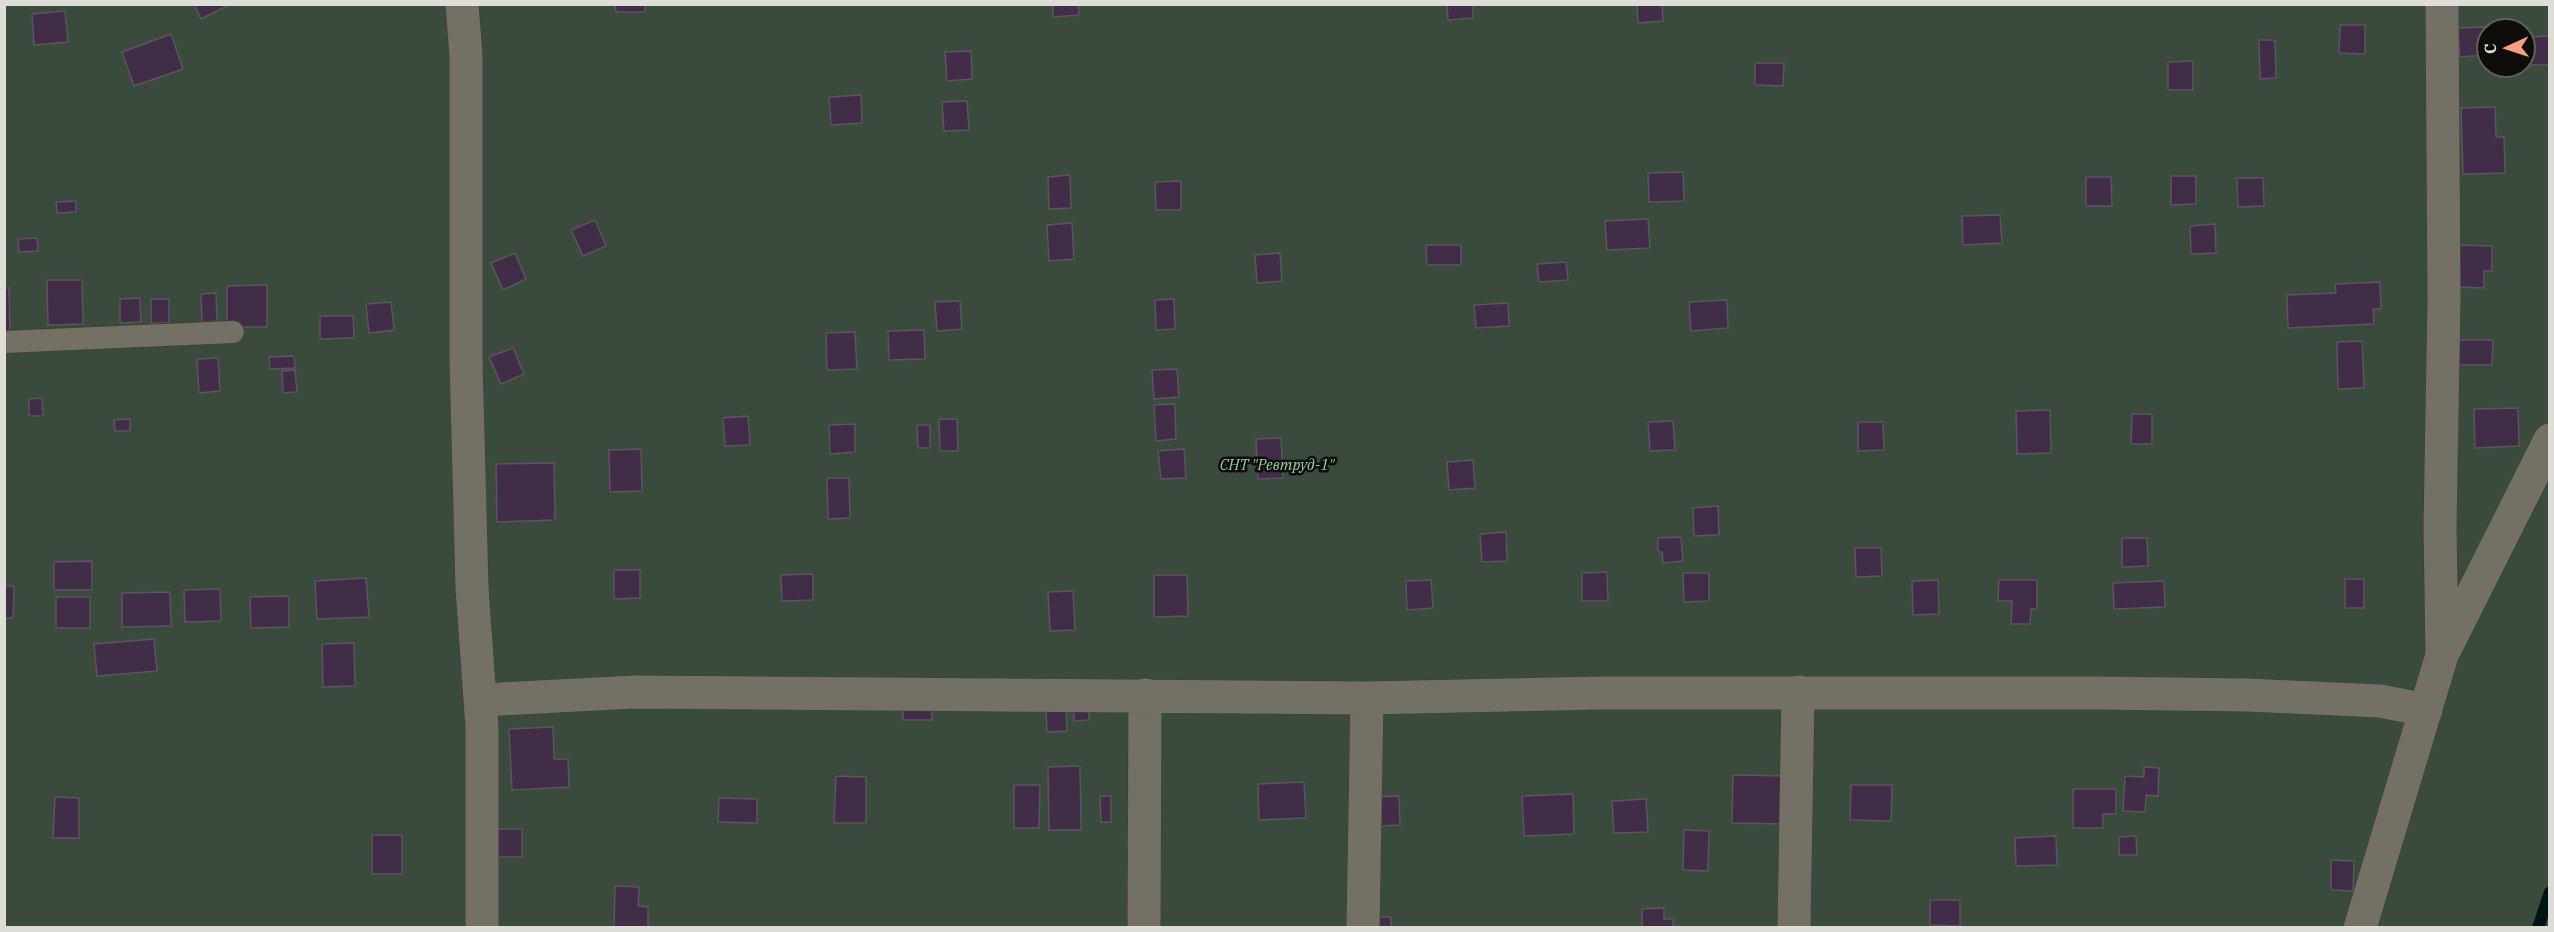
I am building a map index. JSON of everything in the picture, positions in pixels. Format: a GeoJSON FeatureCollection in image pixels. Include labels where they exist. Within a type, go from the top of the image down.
{"type":"FeatureCollection","features":[{"type":"Feature","properties":{"kind":"street"},"geometry":{"type":"LineString","coordinates":[[462,4],[466,55],[466,359],[472,588],[482,699],[482,927]]}},
{"type":"Feature","properties":{"kind":"street"},"geometry":{"type":"LineString","coordinates":[[2442,4],[2444,300],[2440,527],[2442,655]]}},
{"type":"Feature","properties":{"kind":"street"},"geometry":{"type":"LineString","coordinates":[[2360,927],[2442,655],[2550,440]]}},
{"type":"Feature","properties":{"kind":"street"},"geometry":{"type":"LineString","coordinates":[[482,699],[634,692],[1367,698],[1798,692],[2247,695],[2380,701],[2426,710]]}},
{"type":"Feature","properties":{"kind":"street"},"geometry":{"type":"LineString","coordinates":[[1794,927],[1798,692]]}},
{"type":"Feature","properties":{"kind":"street"},"geometry":{"type":"LineString","coordinates":[[1144,927],[1145,695]]}},
{"type":"Feature","properties":{"kind":"street"},"geometry":{"type":"LineString","coordinates":[[1364,927],[1367,698]]}},
{"type":"Feature","properties":{"kind":"lane"},"geometry":{"type":"LineString","coordinates":[[4,342],[233,332]]}},
{"type":"Feature","properties":{"kind":"green space","name":"СНТ \"Ревтруд-1\""},"geometry":{"type":"Polygon","coordinates":[[[5,5],[2549,5],[2549,927],[5,927],[5,5]]]}},
{"type":"Feature","properties":{"kind":"building"},"geometry":{"type":"Polygon","coordinates":[[[194,4],[231,4],[201,19],[194,4]]]}},
{"type":"Feature","properties":{"kind":"building"},"geometry":{"type":"Polygon","coordinates":[[[615,4],[645,4],[645,12],[616,12],[615,4]]]}},
{"type":"Feature","properties":{"kind":"building"},"geometry":{"type":"Polygon","coordinates":[[[1053,4],[1078,4],[1079,15],[1053,17],[1053,4]]]}},
{"type":"Feature","properties":{"kind":"building"},"geometry":{"type":"Polygon","coordinates":[[[1447,4],[1473,4],[1473,18],[1448,20],[1447,4]]]}},
{"type":"Feature","properties":{"kind":"building"},"geometry":{"type":"Polygon","coordinates":[[[1637,4],[1662,4],[1663,21],[1638,23],[1637,4]]]}},
{"type":"Feature","properties":{"kind":"building"},"geometry":{"type":"Polygon","coordinates":[[[65,11],[68,42],[34,45],[32,14],[65,11]]]}},
{"type":"Feature","properties":{"kind":"building"},"geometry":{"type":"Polygon","coordinates":[[[2340,25],[2365,25],[2365,54],[2339,53],[2340,25]]]}},
{"type":"Feature","properties":{"kind":"building"},"geometry":{"type":"Polygon","coordinates":[[[2476,27],[2476,56],[2460,57],[2458,28],[2476,27]]]}},
{"type":"Feature","properties":{"kind":"building"},"geometry":{"type":"Polygon","coordinates":[[[171,34],[183,69],[134,86],[122,52],[171,34]]]}},
{"type":"Feature","properties":{"kind":"building"},"geometry":{"type":"Polygon","coordinates":[[[2550,36],[2550,65],[2536,65],[2536,37],[2550,36]]]}},
{"type":"Feature","properties":{"kind":"building"},"geometry":{"type":"Polygon","coordinates":[[[2259,40],[2275,40],[2276,78],[2260,79],[2259,40]]]}},
{"type":"Feature","properties":{"kind":"building"},"geometry":{"type":"Polygon","coordinates":[[[971,51],[972,79],[947,81],[945,52],[971,51]]]}},
{"type":"Feature","properties":{"kind":"building"},"geometry":{"type":"Polygon","coordinates":[[[2193,61],[2193,90],[2168,90],[2168,62],[2193,61]]]}},
{"type":"Feature","properties":{"kind":"building"},"geometry":{"type":"Polygon","coordinates":[[[1755,63],[1784,63],[1783,86],[1755,85],[1755,63]]]}},
{"type":"Feature","properties":{"kind":"building"},"geometry":{"type":"Polygon","coordinates":[[[861,95],[862,123],[831,125],[829,97],[861,95]]]}},
{"type":"Feature","properties":{"kind":"building"},"geometry":{"type":"Polygon","coordinates":[[[967,101],[969,130],[944,131],[942,102],[967,101]]]}},
{"type":"Feature","properties":{"kind":"building"},"geometry":{"type":"Polygon","coordinates":[[[2495,107],[2496,137],[2504,137],[2505,173],[2463,174],[2461,108],[2495,107]]]}},
{"type":"Feature","properties":{"kind":"building"},"geometry":{"type":"Polygon","coordinates":[[[1683,172],[1684,201],[1649,202],[1648,173],[1683,172]]]}},
{"type":"Feature","properties":{"kind":"building"},"geometry":{"type":"Polygon","coordinates":[[[1070,175],[1071,208],[1049,209],[1048,177],[1070,175]]]}},
{"type":"Feature","properties":{"kind":"building"},"geometry":{"type":"Polygon","coordinates":[[[2171,176],[2196,176],[2196,204],[2171,205],[2171,176]]]}},
{"type":"Feature","properties":{"kind":"building"},"geometry":{"type":"Polygon","coordinates":[[[2086,177],[2111,177],[2112,206],[2086,206],[2086,177]]]}},
{"type":"Feature","properties":{"kind":"building"},"geometry":{"type":"Polygon","coordinates":[[[2237,178],[2263,178],[2264,206],[2238,207],[2237,178]]]}},
{"type":"Feature","properties":{"kind":"building"},"geometry":{"type":"Polygon","coordinates":[[[1181,181],[1181,210],[1156,210],[1155,182],[1181,181]]]}},
{"type":"Feature","properties":{"kind":"building"},"geometry":{"type":"Polygon","coordinates":[[[76,201],[76,212],[57,213],[56,202],[76,201]]]}},
{"type":"Feature","properties":{"kind":"building"},"geometry":{"type":"Polygon","coordinates":[[[2000,215],[2002,243],[1963,245],[1962,216],[2000,215]]]}},
{"type":"Feature","properties":{"kind":"building"},"geometry":{"type":"Polygon","coordinates":[[[1648,219],[1650,248],[1607,250],[1605,221],[1648,219]]]}},
{"type":"Feature","properties":{"kind":"building"},"geometry":{"type":"Polygon","coordinates":[[[595,220],[606,246],[583,256],[571,230],[595,220]]]}},
{"type":"Feature","properties":{"kind":"building"},"geometry":{"type":"Polygon","coordinates":[[[1072,223],[1074,259],[1049,261],[1047,225],[1072,223]]]}},
{"type":"Feature","properties":{"kind":"building"},"geometry":{"type":"Polygon","coordinates":[[[2215,224],[2216,253],[2191,254],[2190,226],[2215,224]]]}},
{"type":"Feature","properties":{"kind":"building"},"geometry":{"type":"Polygon","coordinates":[[[37,238],[38,251],[19,252],[18,239],[37,238]]]}},
{"type":"Feature","properties":{"kind":"building"},"geometry":{"type":"Polygon","coordinates":[[[1426,245],[1461,245],[1461,265],[1427,265],[1426,245]]]}},
{"type":"Feature","properties":{"kind":"building"},"geometry":{"type":"Polygon","coordinates":[[[2455,245],[2492,246],[2492,271],[2484,271],[2484,288],[2455,287],[2455,245]]]}},
{"type":"Feature","properties":{"kind":"building"},"geometry":{"type":"Polygon","coordinates":[[[515,253],[526,279],[503,290],[491,263],[515,253]]]}},
{"type":"Feature","properties":{"kind":"building"},"geometry":{"type":"Polygon","coordinates":[[[1280,253],[1282,281],[1257,283],[1255,255],[1280,253]]]}},
{"type":"Feature","properties":{"kind":"building"},"geometry":{"type":"Polygon","coordinates":[[[1566,262],[1568,280],[1539,282],[1537,264],[1566,262]]]}},
{"type":"Feature","properties":{"kind":"building"},"geometry":{"type":"Polygon","coordinates":[[[47,280],[82,280],[83,324],[48,325],[47,280]]]}},
{"type":"Feature","properties":{"kind":"building"},"geometry":{"type":"Polygon","coordinates":[[[2380,282],[2381,309],[2373,309],[2374,324],[2288,328],[2287,295],[2336,293],[2335,284],[2380,282]]]}},
{"type":"Feature","properties":{"kind":"building"},"geometry":{"type":"Polygon","coordinates":[[[267,285],[267,327],[227,327],[227,286],[267,285]]]}},
{"type":"Feature","properties":{"kind":"building"},"geometry":{"type":"Polygon","coordinates":[[[4,288],[9,288],[10,333],[4,333],[4,288]]]}},
{"type":"Feature","properties":{"kind":"building"},"geometry":{"type":"Polygon","coordinates":[[[216,293],[217,321],[202,322],[201,294],[216,293]]]}},
{"type":"Feature","properties":{"kind":"building"},"geometry":{"type":"Polygon","coordinates":[[[140,298],[141,322],[120,323],[120,299],[140,298]]]}},
{"type":"Feature","properties":{"kind":"building"},"geometry":{"type":"Polygon","coordinates":[[[151,299],[169,299],[169,323],[151,323],[151,299]]]}},
{"type":"Feature","properties":{"kind":"building"},"geometry":{"type":"Polygon","coordinates":[[[1174,299],[1175,329],[1156,330],[1155,300],[1174,299]]]}},
{"type":"Feature","properties":{"kind":"building"},"geometry":{"type":"Polygon","coordinates":[[[1727,300],[1728,328],[1691,331],[1689,302],[1727,300]]]}},
{"type":"Feature","properties":{"kind":"building"},"geometry":{"type":"Polygon","coordinates":[[[960,301],[962,329],[937,331],[935,302],[960,301]]]}},
{"type":"Feature","properties":{"kind":"building"},"geometry":{"type":"Polygon","coordinates":[[[391,302],[394,330],[369,333],[366,304],[391,302]]]}},
{"type":"Feature","properties":{"kind":"building"},"geometry":{"type":"Polygon","coordinates":[[[1508,303],[1509,326],[1476,328],[1474,305],[1508,303]]]}},
{"type":"Feature","properties":{"kind":"building"},"geometry":{"type":"Polygon","coordinates":[[[320,316],[353,316],[354,338],[320,339],[320,316]]]}},
{"type":"Feature","properties":{"kind":"building"},"geometry":{"type":"Polygon","coordinates":[[[924,330],[925,359],[889,360],[888,331],[924,330]]]}},
{"type":"Feature","properties":{"kind":"building"},"geometry":{"type":"Polygon","coordinates":[[[855,332],[857,369],[827,370],[826,333],[855,332]]]}},
{"type":"Feature","properties":{"kind":"building"},"geometry":{"type":"Polygon","coordinates":[[[2459,340],[2493,340],[2492,365],[2459,365],[2459,340]]]}},
{"type":"Feature","properties":{"kind":"building"},"geometry":{"type":"Polygon","coordinates":[[[2362,341],[2364,388],[2338,389],[2337,342],[2362,341]]]}},
{"type":"Feature","properties":{"kind":"building"},"geometry":{"type":"Polygon","coordinates":[[[513,348],[524,374],[501,384],[489,357],[513,348]]]}},
{"type":"Feature","properties":{"kind":"building"},"geometry":{"type":"Polygon","coordinates":[[[294,356],[295,368],[270,369],[269,357],[294,356]]]}},
{"type":"Feature","properties":{"kind":"building"},"geometry":{"type":"Polygon","coordinates":[[[218,358],[220,391],[199,393],[197,359],[218,358]]]}},
{"type":"Feature","properties":{"kind":"building"},"geometry":{"type":"Polygon","coordinates":[[[1177,369],[1179,397],[1154,399],[1152,370],[1177,369]]]}},
{"type":"Feature","properties":{"kind":"building"},"geometry":{"type":"Polygon","coordinates":[[[295,370],[297,392],[283,393],[282,371],[295,370]]]}},
{"type":"Feature","properties":{"kind":"building"},"geometry":{"type":"Polygon","coordinates":[[[42,398],[43,416],[29,416],[29,399],[42,398]]]}},
{"type":"Feature","properties":{"kind":"building"},"geometry":{"type":"Polygon","coordinates":[[[1175,404],[1176,439],[1156,441],[1154,405],[1175,404]]]}},
{"type":"Feature","properties":{"kind":"building"},"geometry":{"type":"Polygon","coordinates":[[[2518,408],[2519,446],[2475,448],[2474,409],[2518,408]]]}},
{"type":"Feature","properties":{"kind":"building"},"geometry":{"type":"Polygon","coordinates":[[[2050,410],[2051,453],[2017,454],[2016,411],[2050,410]]]}},
{"type":"Feature","properties":{"kind":"building"},"geometry":{"type":"Polygon","coordinates":[[[2132,414],[2152,414],[2152,444],[2131,444],[2132,414]]]}},
{"type":"Feature","properties":{"kind":"building"},"geometry":{"type":"Polygon","coordinates":[[[748,416],[750,445],[725,446],[723,418],[748,416]]]}},
{"type":"Feature","properties":{"kind":"building"},"geometry":{"type":"Polygon","coordinates":[[[130,419],[130,431],[115,431],[114,420],[130,419]]]}},
{"type":"Feature","properties":{"kind":"building"},"geometry":{"type":"Polygon","coordinates":[[[939,419],[957,419],[958,451],[940,451],[939,419]]]}},
{"type":"Feature","properties":{"kind":"building"},"geometry":{"type":"Polygon","coordinates":[[[1673,421],[1675,450],[1650,451],[1648,422],[1673,421]]]}},
{"type":"Feature","properties":{"kind":"building"},"geometry":{"type":"Polygon","coordinates":[[[1858,422],[1883,422],[1884,450],[1858,451],[1858,422]]]}},
{"type":"Feature","properties":{"kind":"building"},"geometry":{"type":"Polygon","coordinates":[[[855,424],[855,452],[830,454],[829,425],[855,424]]]}},
{"type":"Feature","properties":{"kind":"building"},"geometry":{"type":"Polygon","coordinates":[[[917,425],[930,425],[930,448],[918,448],[917,425]]]}},
{"type":"Feature","properties":{"kind":"building"},"geometry":{"type":"Polygon","coordinates":[[[1281,438],[1283,478],[1258,479],[1256,439],[1281,438]]]}},
{"type":"Feature","properties":{"kind":"building"},"geometry":{"type":"Polygon","coordinates":[[[641,449],[642,491],[610,492],[609,450],[641,449]]]}},
{"type":"Feature","properties":{"kind":"building"},"geometry":{"type":"Polygon","coordinates":[[[1184,449],[1186,478],[1161,479],[1158,451],[1184,449]]]}},
{"type":"Feature","properties":{"kind":"building"},"geometry":{"type":"Polygon","coordinates":[[[1473,460],[1475,488],[1449,490],[1447,462],[1473,460]]]}},
{"type":"Feature","properties":{"kind":"building"},"geometry":{"type":"Polygon","coordinates":[[[554,463],[555,520],[497,522],[496,464],[554,463]]]}},
{"type":"Feature","properties":{"kind":"building"},"geometry":{"type":"Polygon","coordinates":[[[827,478],[849,478],[850,518],[828,519],[827,478]]]}},
{"type":"Feature","properties":{"kind":"building"},"geometry":{"type":"Polygon","coordinates":[[[1718,506],[1719,535],[1694,536],[1693,508],[1718,506]]]}},
{"type":"Feature","properties":{"kind":"building"},"geometry":{"type":"Polygon","coordinates":[[[1506,532],[1507,561],[1482,562],[1480,534],[1506,532]]]}},
{"type":"Feature","properties":{"kind":"building"},"geometry":{"type":"Polygon","coordinates":[[[1681,537],[1683,561],[1663,563],[1662,552],[1658,552],[1658,538],[1681,537]]]}},
{"type":"Feature","properties":{"kind":"building"},"geometry":{"type":"Polygon","coordinates":[[[2122,538],[2147,538],[2148,566],[2122,567],[2122,538]]]}},
{"type":"Feature","properties":{"kind":"building"},"geometry":{"type":"Polygon","coordinates":[[[1855,548],[1881,548],[1882,576],[1856,577],[1855,548]]]}},
{"type":"Feature","properties":{"kind":"building"},"geometry":{"type":"Polygon","coordinates":[[[92,561],[92,590],[54,590],[54,562],[92,561]]]}},
{"type":"Feature","properties":{"kind":"building"},"geometry":{"type":"Polygon","coordinates":[[[614,570],[640,570],[640,598],[614,599],[614,570]]]}},
{"type":"Feature","properties":{"kind":"building"},"geometry":{"type":"Polygon","coordinates":[[[1607,572],[1608,601],[1582,601],[1582,573],[1607,572]]]}},
{"type":"Feature","properties":{"kind":"building"},"geometry":{"type":"Polygon","coordinates":[[[1683,573],[1709,573],[1709,601],[1684,602],[1683,573]]]}},
{"type":"Feature","properties":{"kind":"building"},"geometry":{"type":"Polygon","coordinates":[[[813,574],[813,600],[782,601],[781,575],[813,574]]]}},
{"type":"Feature","properties":{"kind":"building"},"geometry":{"type":"Polygon","coordinates":[[[1154,575],[1187,575],[1188,616],[1154,617],[1154,575]]]}},
{"type":"Feature","properties":{"kind":"building"},"geometry":{"type":"Polygon","coordinates":[[[366,578],[369,617],[317,619],[315,581],[366,578]]]}},
{"type":"Feature","properties":{"kind":"building"},"geometry":{"type":"Polygon","coordinates":[[[2345,579],[2364,579],[2364,608],[2345,608],[2345,579]]]}},
{"type":"Feature","properties":{"kind":"building"},"geometry":{"type":"Polygon","coordinates":[[[1431,580],[1433,608],[1407,610],[1406,581],[1431,580]]]}},
{"type":"Feature","properties":{"kind":"building"},"geometry":{"type":"Polygon","coordinates":[[[1938,580],[1939,614],[1913,615],[1912,581],[1938,580]]]}},
{"type":"Feature","properties":{"kind":"building"},"geometry":{"type":"Polygon","coordinates":[[[1999,580],[2037,580],[2037,609],[2031,609],[2030,624],[2011,624],[2012,601],[1998,601],[1999,580]]]}},
{"type":"Feature","properties":{"kind":"building"},"geometry":{"type":"Polygon","coordinates":[[[2164,581],[2165,607],[2114,609],[2113,583],[2164,581]]]}},
{"type":"Feature","properties":{"kind":"building"},"geometry":{"type":"Polygon","coordinates":[[[4,586],[14,586],[13,618],[4,618],[4,586]]]}},
{"type":"Feature","properties":{"kind":"building"},"geometry":{"type":"Polygon","coordinates":[[[220,589],[221,621],[185,622],[184,590],[220,589]]]}},
{"type":"Feature","properties":{"kind":"building"},"geometry":{"type":"Polygon","coordinates":[[[1073,591],[1075,630],[1050,631],[1048,592],[1073,591]]]}},
{"type":"Feature","properties":{"kind":"building"},"geometry":{"type":"Polygon","coordinates":[[[170,592],[171,626],[122,627],[122,593],[170,592]]]}},
{"type":"Feature","properties":{"kind":"building"},"geometry":{"type":"Polygon","coordinates":[[[289,596],[289,627],[251,628],[250,597],[289,596]]]}},
{"type":"Feature","properties":{"kind":"building"},"geometry":{"type":"Polygon","coordinates":[[[56,597],[90,597],[90,628],[56,628],[56,597]]]}},
{"type":"Feature","properties":{"kind":"building"},"geometry":{"type":"Polygon","coordinates":[[[154,639],[157,671],[97,676],[94,644],[154,639]]]}},
{"type":"Feature","properties":{"kind":"building"},"geometry":{"type":"Polygon","coordinates":[[[354,643],[355,686],[323,687],[322,644],[354,643]]]}},
{"type":"Feature","properties":{"kind":"building"},"geometry":{"type":"Polygon","coordinates":[[[903,707],[932,707],[932,720],[903,720],[903,707]]]}},
{"type":"Feature","properties":{"kind":"building"},"geometry":{"type":"Polygon","coordinates":[[[1089,707],[1089,720],[1074,721],[1074,708],[1089,707]]]}},
{"type":"Feature","properties":{"kind":"building"},"geometry":{"type":"Polygon","coordinates":[[[1046,709],[1066,709],[1067,731],[1047,732],[1046,709]]]}},
{"type":"Feature","properties":{"kind":"building"},"geometry":{"type":"Polygon","coordinates":[[[553,727],[554,759],[568,759],[569,787],[512,790],[509,729],[553,727]]]}},
{"type":"Feature","properties":{"kind":"building"},"geometry":{"type":"Polygon","coordinates":[[[1080,766],[1081,830],[1049,830],[1048,767],[1080,766]]]}},
{"type":"Feature","properties":{"kind":"building"},"geometry":{"type":"Polygon","coordinates":[[[2144,767],[2159,768],[2158,796],[2146,795],[2145,812],[2123,811],[2125,776],[2144,777],[2144,767]]]}},
{"type":"Feature","properties":{"kind":"building"},"geometry":{"type":"Polygon","coordinates":[[[1733,775],[1785,776],[1784,824],[1732,823],[1733,775]]]}},
{"type":"Feature","properties":{"kind":"building"},"geometry":{"type":"Polygon","coordinates":[[[836,776],[866,777],[866,823],[834,823],[836,776]]]}},
{"type":"Feature","properties":{"kind":"building"},"geometry":{"type":"Polygon","coordinates":[[[1304,782],[1306,818],[1259,820],[1258,784],[1304,782]]]}},
{"type":"Feature","properties":{"kind":"building"},"geometry":{"type":"Polygon","coordinates":[[[1014,785],[1040,785],[1039,828],[1014,828],[1014,785]]]}},
{"type":"Feature","properties":{"kind":"building"},"geometry":{"type":"Polygon","coordinates":[[[1851,785],[1892,785],[1891,821],[1850,820],[1851,785]]]}},
{"type":"Feature","properties":{"kind":"building"},"geometry":{"type":"Polygon","coordinates":[[[2073,789],[2116,789],[2116,814],[2103,814],[2103,828],[2073,828],[2073,789]]]}},
{"type":"Feature","properties":{"kind":"building"},"geometry":{"type":"Polygon","coordinates":[[[1573,794],[1574,834],[1524,836],[1522,796],[1573,794]]]}},
{"type":"Feature","properties":{"kind":"building"},"geometry":{"type":"Polygon","coordinates":[[[1100,796],[1111,796],[1111,822],[1101,822],[1100,796]]]}},
{"type":"Feature","properties":{"kind":"building"},"geometry":{"type":"Polygon","coordinates":[[[1399,796],[1400,825],[1380,826],[1379,797],[1399,796]]]}},
{"type":"Feature","properties":{"kind":"building"},"geometry":{"type":"Polygon","coordinates":[[[55,797],[79,798],[79,838],[53,838],[55,797]]]}},
{"type":"Feature","properties":{"kind":"building"},"geometry":{"type":"Polygon","coordinates":[[[719,798],[757,799],[757,823],[718,822],[719,798]]]}},
{"type":"Feature","properties":{"kind":"building"},"geometry":{"type":"Polygon","coordinates":[[[1646,799],[1648,832],[1614,833],[1612,801],[1646,799]]]}},
{"type":"Feature","properties":{"kind":"building"},"geometry":{"type":"Polygon","coordinates":[[[497,829],[522,829],[522,857],[497,857],[497,829]]]}},
{"type":"Feature","properties":{"kind":"building"},"geometry":{"type":"Polygon","coordinates":[[[1684,830],[1709,831],[1708,871],[1683,870],[1684,830]]]}},
{"type":"Feature","properties":{"kind":"building"},"geometry":{"type":"Polygon","coordinates":[[[372,835],[402,835],[402,874],[372,874],[372,835]]]}},
{"type":"Feature","properties":{"kind":"building"},"geometry":{"type":"Polygon","coordinates":[[[2056,836],[2057,865],[2016,866],[2015,838],[2056,836]]]}},
{"type":"Feature","properties":{"kind":"building"},"geometry":{"type":"Polygon","coordinates":[[[2136,836],[2137,855],[2119,855],[2119,837],[2136,836]]]}},
{"type":"Feature","properties":{"kind":"building"},"geometry":{"type":"Polygon","coordinates":[[[2331,860],[2354,861],[2353,891],[2331,890],[2331,860]]]}},
{"type":"Feature","properties":{"kind":"building"},"geometry":{"type":"Polygon","coordinates":[[[615,886],[639,887],[638,906],[648,907],[648,928],[614,928],[615,886]]]}},
{"type":"Feature","properties":{"kind":"building"},"geometry":{"type":"Polygon","coordinates":[[[1930,900],[1960,900],[1960,926],[1930,925],[1930,900]]]}},
{"type":"Feature","properties":{"kind":"building"},"geometry":{"type":"Polygon","coordinates":[[[1664,908],[1664,919],[1673,919],[1673,928],[1642,928],[1642,909],[1664,908]]]}},
{"type":"Feature","properties":{"kind":"building"},"geometry":{"type":"Polygon","coordinates":[[[1366,917],[1391,917],[1391,928],[1366,928],[1366,917]]]}},
{"type":"Feature","properties":{"kind":"waterway"},"geometry":{"type":"LineString","coordinates":[[2538,928],[2550,892]]}}]}
